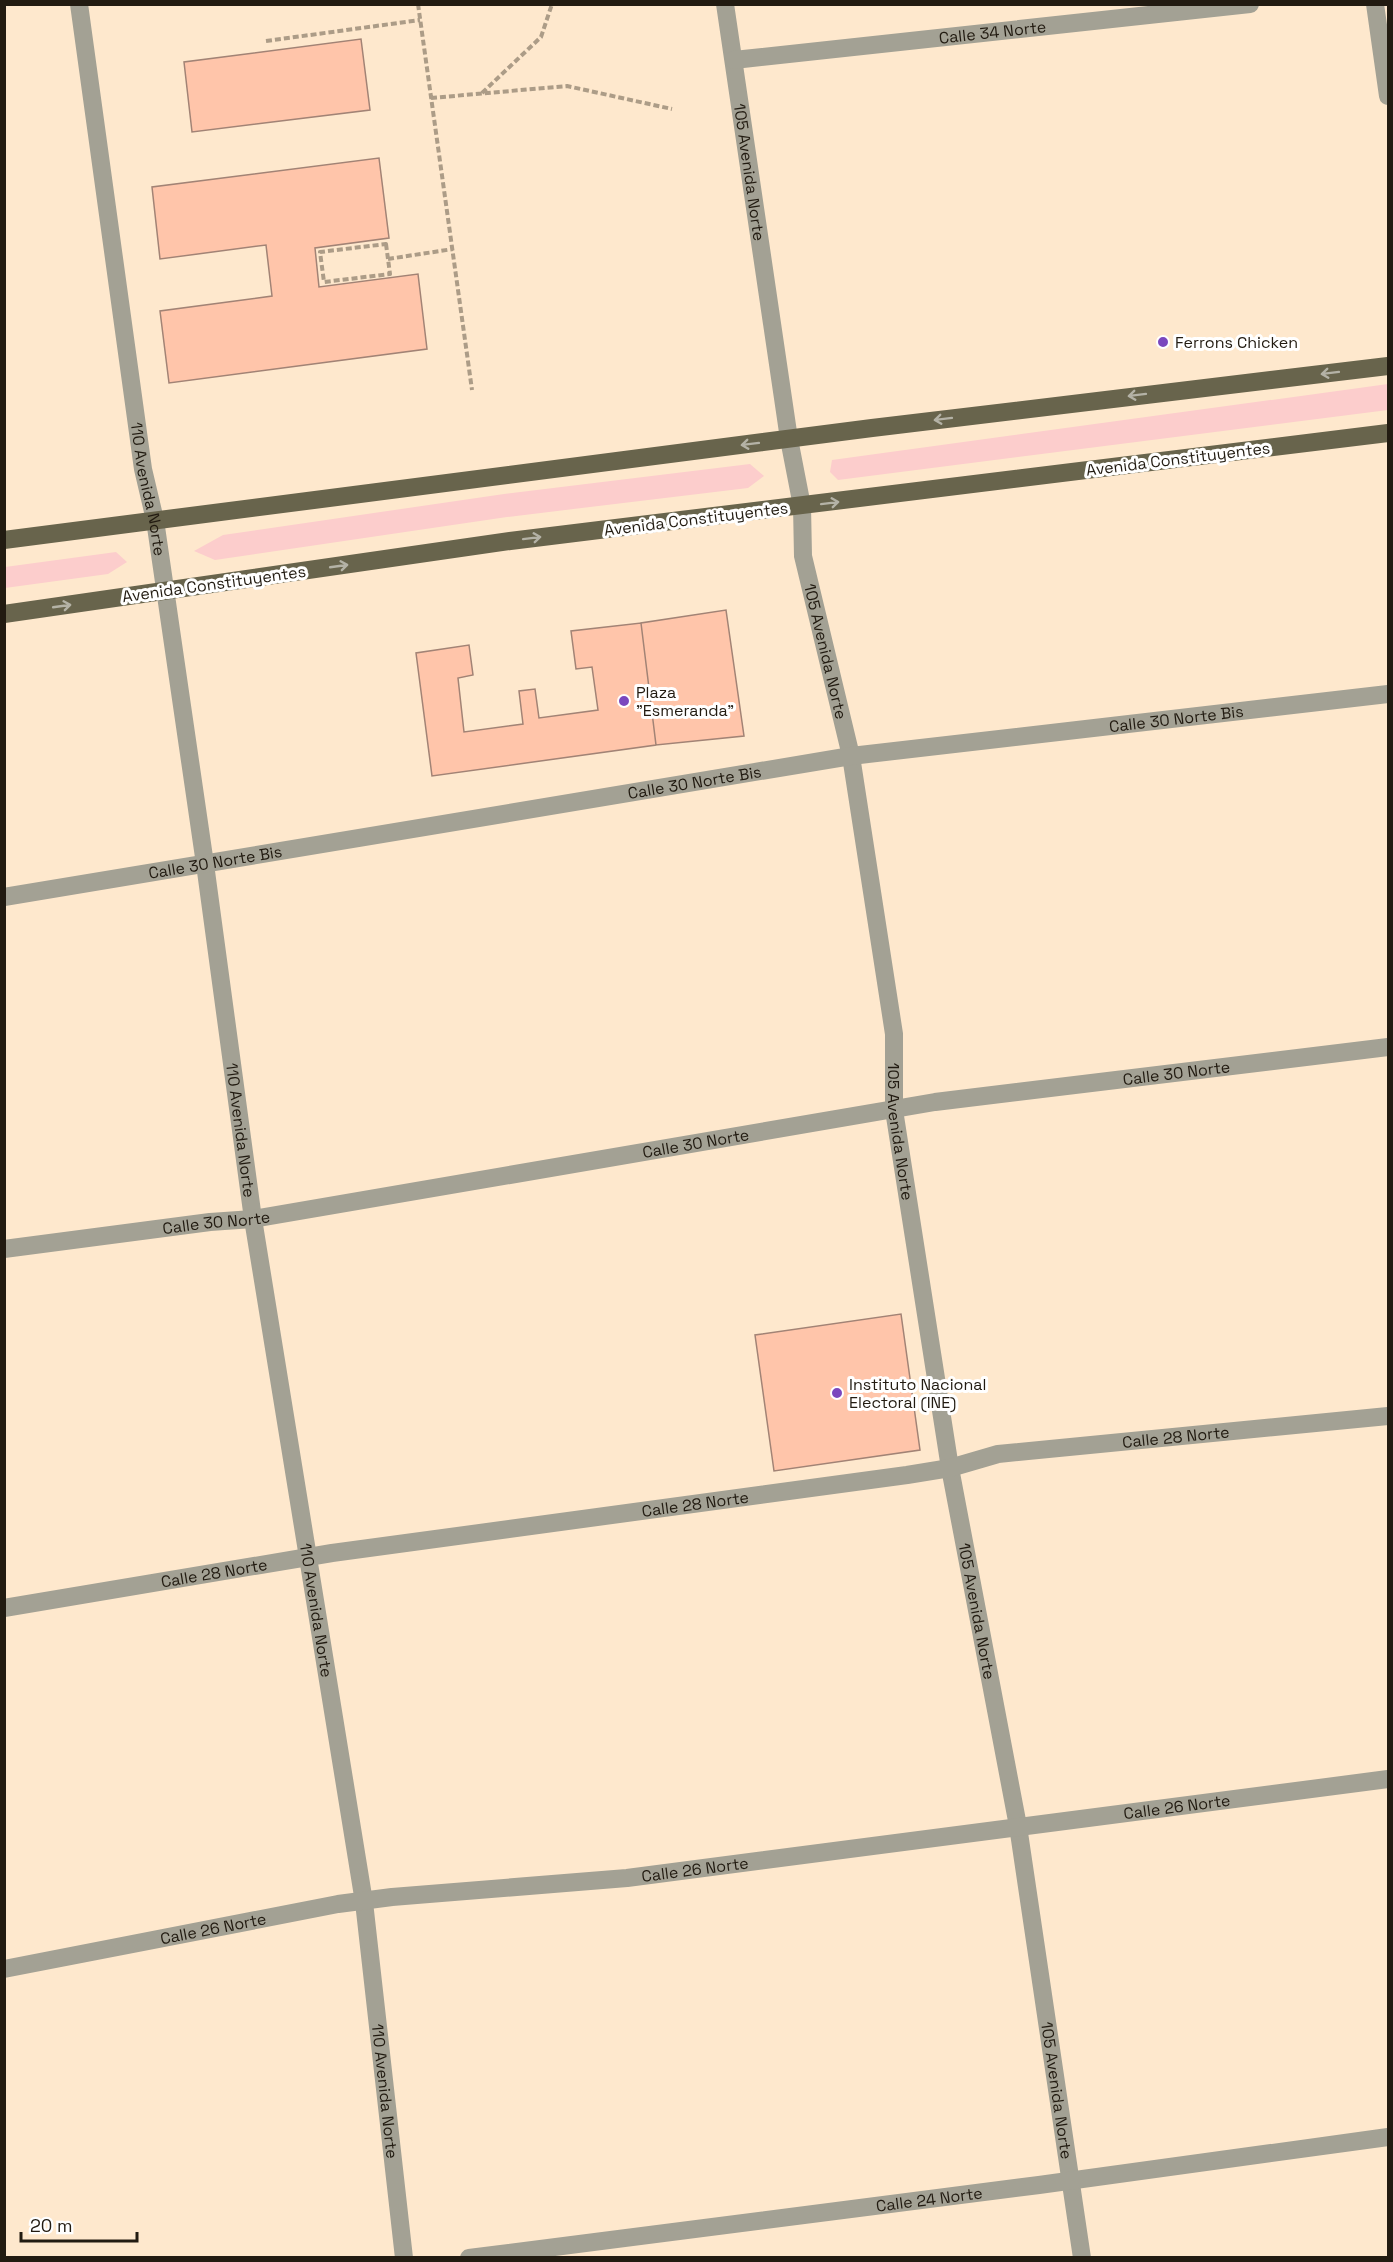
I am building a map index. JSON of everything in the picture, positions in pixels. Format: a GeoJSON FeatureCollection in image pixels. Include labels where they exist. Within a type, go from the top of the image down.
{"type":"FeatureCollection","features":[{"type":"Feature","properties":{"kind":"main road"},"geometry":{"type":"LineString","coordinates":[[4,540],[789,439],[1389,366]]}},
{"type":"Feature","properties":{"kind":"main road","name":"Avenida Constituyentes"},"geometry":{"type":"LineString","coordinates":[[4,614],[510,541],[1389,434]]}},
{"type":"Feature","properties":{"kind":"street","name":"110 Avenida Norte"},"geometry":{"type":"LineString","coordinates":[[79,4],[143,469],[155,520],[206,864],[252,1219],[364,1902],[404,2258]]}},
{"type":"Feature","properties":{"kind":"street","name":"105 Avenida Norte"},"geometry":{"type":"LineString","coordinates":[[725,4],[789,439],[802,506],[804,556],[851,756],[894,1034],[894,1110],[950,1468],[1018,1826],[1082,2258]]}},
{"type":"Feature","properties":{"kind":"street","name":"Calle 34 Norte"},"geometry":{"type":"LineString","coordinates":[[734,60],[1250,4]]}},
{"type":"Feature","properties":{"kind":"street"},"geometry":{"type":"LineString","coordinates":[[1375,4],[1389,96]]}},
{"type":"Feature","properties":{"kind":"street","name":"Calle 30 Norte Bis"},"geometry":{"type":"LineString","coordinates":[[4,897],[851,756],[1389,694]]}},
{"type":"Feature","properties":{"kind":"street","name":"Calle 30 Norte"},"geometry":{"type":"LineString","coordinates":[[4,1249],[210,1222],[252,1219],[935,1102],[1389,1047]]}},
{"type":"Feature","properties":{"kind":"street","name":"Calle 28 Norte"},"geometry":{"type":"LineString","coordinates":[[4,1608],[307,1558],[950,1468],[998,1454],[1389,1416]]}},
{"type":"Feature","properties":{"kind":"street","name":"Calle 26 Norte"},"geometry":{"type":"LineString","coordinates":[[4,1970],[338,1904],[392,1897],[627,1878],[1389,1779]]}},
{"type":"Feature","properties":{"kind":"street","name":"Calle 24 Norte"},"geometry":{"type":"LineString","coordinates":[[469,2258],[1071,2180],[1389,2136]]}},
{"type":"Feature","properties":{"kind":"path"},"geometry":{"type":"LineString","coordinates":[[418,4],[472,390]]}},
{"type":"Feature","properties":{"kind":"path"},"geometry":{"type":"LineString","coordinates":[[482,93],[541,37],[552,4]]}},
{"type":"Feature","properties":{"kind":"path"},"geometry":{"type":"LineString","coordinates":[[266,41],[420,20]]}},
{"type":"Feature","properties":{"kind":"path"},"geometry":{"type":"LineString","coordinates":[[432,98],[567,86],[672,109]]}},
{"type":"Feature","properties":{"kind":"path"},"geometry":{"type":"LineString","coordinates":[[386,244],[388,259],[390,274],[324,282],[320,252],[386,244]]}},
{"type":"Feature","properties":{"kind":"path"},"geometry":{"type":"LineString","coordinates":[[388,259],[453,249]]}},
{"type":"Feature","properties":{"kind":"shaded area"},"geometry":{"type":"Polygon","coordinates":[[[1388,384],[1388,410],[838,480],[830,472],[832,460],[1388,384]]]}},
{"type":"Feature","properties":{"kind":"shaded area"},"geometry":{"type":"Polygon","coordinates":[[[750,464],[764,476],[748,488],[507,517],[215,560],[194,551],[223,535],[504,494],[750,464]]]}},
{"type":"Feature","properties":{"kind":"shaded area"},"geometry":{"type":"Polygon","coordinates":[[[116,552],[127,562],[108,574],[5,588],[5,567],[116,552]]]}},
{"type":"Feature","properties":{"kind":"building"},"geometry":{"type":"Polygon","coordinates":[[[361,39],[370,110],[192,132],[184,62],[361,39]]]}},
{"type":"Feature","properties":{"kind":"building"},"geometry":{"type":"Polygon","coordinates":[[[379,158],[389,238],[315,248],[319,287],[418,274],[427,349],[169,383],[160,311],[272,296],[266,245],[160,259],[152,187],[379,158]]]}},
{"type":"Feature","properties":{"kind":"building"},"geometry":{"type":"Polygon","coordinates":[[[726,610],[744,736],[656,745],[641,623],[726,610]]]}},
{"type":"Feature","properties":{"kind":"building","name":"Plaza \"Esmeranda\""},"geometry":{"type":"Polygon","coordinates":[[[641,623],[656,745],[432,776],[416,653],[469,645],[473,675],[458,678],[464,732],[523,724],[519,691],[535,689],[539,718],[598,710],[592,667],[576,669],[571,631],[641,623]]]}},
{"type":"Feature","properties":{"kind":"building","name":"Instituto Nacional Electoral (INE)"},"geometry":{"type":"Polygon","coordinates":[[[901,1314],[920,1450],[774,1471],[755,1335],[901,1314]]]}},
{"type":"Feature","properties":{"kind":"place","name":"Ferrons Chicken"},"geometry":{"type":"Point","coordinates":[1163,342]}},
{"type":"Feature","properties":{"kind":"place","name":"Plaza \"Esmeranda\""},"geometry":{"type":"Point","coordinates":[624,701]}},
{"type":"Feature","properties":{"kind":"place","name":"Instituto Nacional Electoral (INE)"},"geometry":{"type":"Point","coordinates":[837,1393]}}]}
